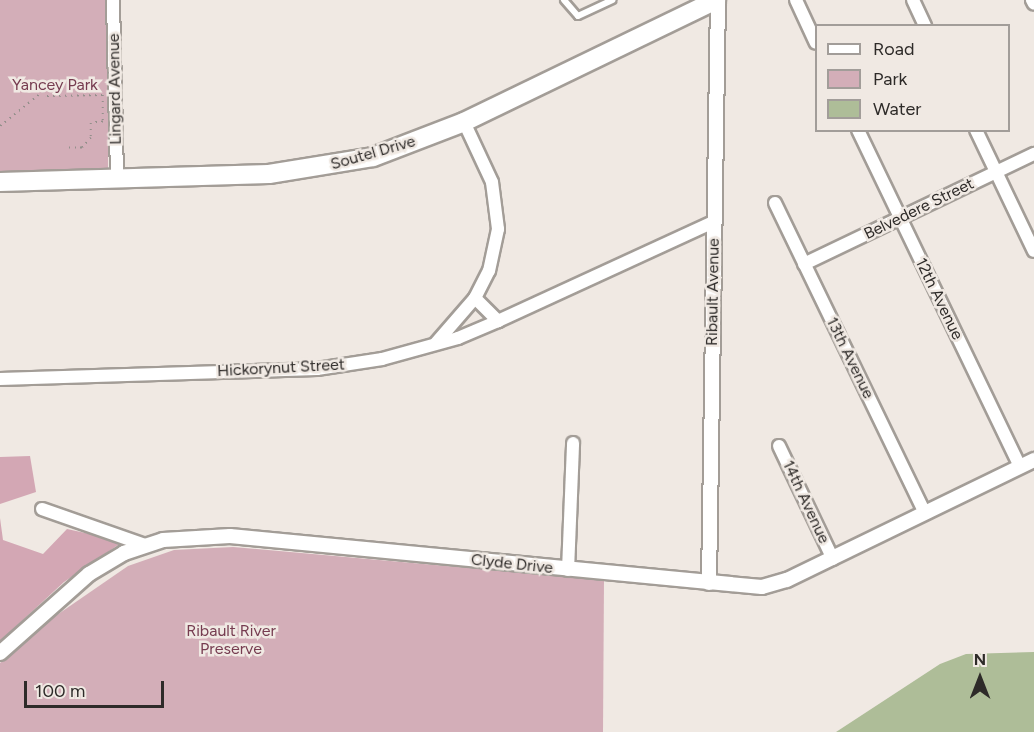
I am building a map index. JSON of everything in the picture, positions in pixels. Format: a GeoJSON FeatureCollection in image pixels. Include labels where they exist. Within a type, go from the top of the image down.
{"type":"FeatureCollection","features":[{"type":"Feature","properties":{"kind":"main road","name":"Soutel Drive"},"geometry":{"type":"LineString","coordinates":[[0,182],[310,170],[374,157],[464,122],[710,2]]}},
{"type":"Feature","properties":{"kind":"street","name":"Lingard Avenue"},"geometry":{"type":"LineString","coordinates":[[113,0],[117,178]]}},
{"type":"Feature","properties":{"kind":"street"},"geometry":{"type":"LineString","coordinates":[[796,0],[815,41]]}},
{"type":"Feature","properties":{"kind":"street"},"geometry":{"type":"LineString","coordinates":[[913,0],[924,24]]}},
{"type":"Feature","properties":{"kind":"street"},"geometry":{"type":"LineString","coordinates":[[1032,0],[1034,4]]}},
{"type":"Feature","properties":{"kind":"street","name":"Ribault Avenue"},"geometry":{"type":"LineString","coordinates":[[709,583],[713,222],[710,2]]}},
{"type":"Feature","properties":{"kind":"street"},"geometry":{"type":"LineString","coordinates":[[435,344],[475,298],[495,250],[497,212],[485,161],[464,122]]}},
{"type":"Feature","properties":{"kind":"street","name":"12th Avenue"},"geometry":{"type":"LineString","coordinates":[[859,132],[1020,467]]}},
{"type":"Feature","properties":{"kind":"street"},"geometry":{"type":"LineString","coordinates":[[977,132],[1034,251]]}},
{"type":"Feature","properties":{"kind":"street","name":"Belvedere Street"},"geometry":{"type":"LineString","coordinates":[[804,264],[1034,154]]}},
{"type":"Feature","properties":{"kind":"street","name":"13th Avenue"},"geometry":{"type":"LineString","coordinates":[[775,203],[926,513]]}},
{"type":"Feature","properties":{"kind":"street","name":"Hickorynut Street"},"geometry":{"type":"LineString","coordinates":[[0,379],[317,369],[382,359],[435,344],[498,321],[713,222]]}},
{"type":"Feature","properties":{"kind":"street"},"geometry":{"type":"LineString","coordinates":[[475,298],[498,321]]}},
{"type":"Feature","properties":{"kind":"street"},"geometry":{"type":"LineString","coordinates":[[568,570],[573,444]]}},
{"type":"Feature","properties":{"kind":"street","name":"14th Avenue"},"geometry":{"type":"LineString","coordinates":[[779,446],[833,559]]}},
{"type":"Feature","properties":{"kind":"street","name":"Clyde Drive"},"geometry":{"type":"LineString","coordinates":[[0,653],[88,574],[145,544],[182,537],[223,536],[709,583],[768,586],[833,559],[1034,460]]}},
{"type":"Feature","properties":{"kind":"street"},"geometry":{"type":"LineString","coordinates":[[42,509],[145,544]]}},
{"type":"Feature","properties":{"kind":"lane"},"geometry":{"type":"LineString","coordinates":[[564,0],[578,16],[612,0]]}},
{"type":"Feature","properties":{"kind":"path"},"geometry":{"type":"LineString","coordinates":[[0,126],[47,88]]}},
{"type":"Feature","properties":{"kind":"path"},"geometry":{"type":"LineString","coordinates":[[43,91],[47,96],[103,95],[103,122],[91,123],[92,138],[82,148],[65,148]]}},
{"type":"Feature","properties":{"kind":"green space","name":"Yancey Park"},"geometry":{"type":"Polygon","coordinates":[[[0,0],[108,0],[108,172],[0,172],[0,0]]]}},
{"type":"Feature","properties":{"kind":"green space","name":"Ribault River Preserve"},"geometry":{"type":"Polygon","coordinates":[[[233,547],[604,580],[603,732],[0,732],[0,663],[54,617],[128,566],[174,550],[233,547]]]}},
{"type":"Feature","properties":{"kind":"shaded area"},"geometry":{"type":"Polygon","coordinates":[[[30,456],[36,492],[0,504],[0,457],[30,456]]]}},
{"type":"Feature","properties":{"kind":"shaded area"},"geometry":{"type":"Polygon","coordinates":[[[0,518],[3,540],[43,554],[67,529],[117,540],[118,545],[64,582],[0,641],[0,518]]]}},
{"type":"Feature","properties":{"kind":"water"},"geometry":{"type":"Polygon","coordinates":[[[1034,652],[1034,732],[836,732],[940,664],[966,654],[1034,652]]]}}]}
